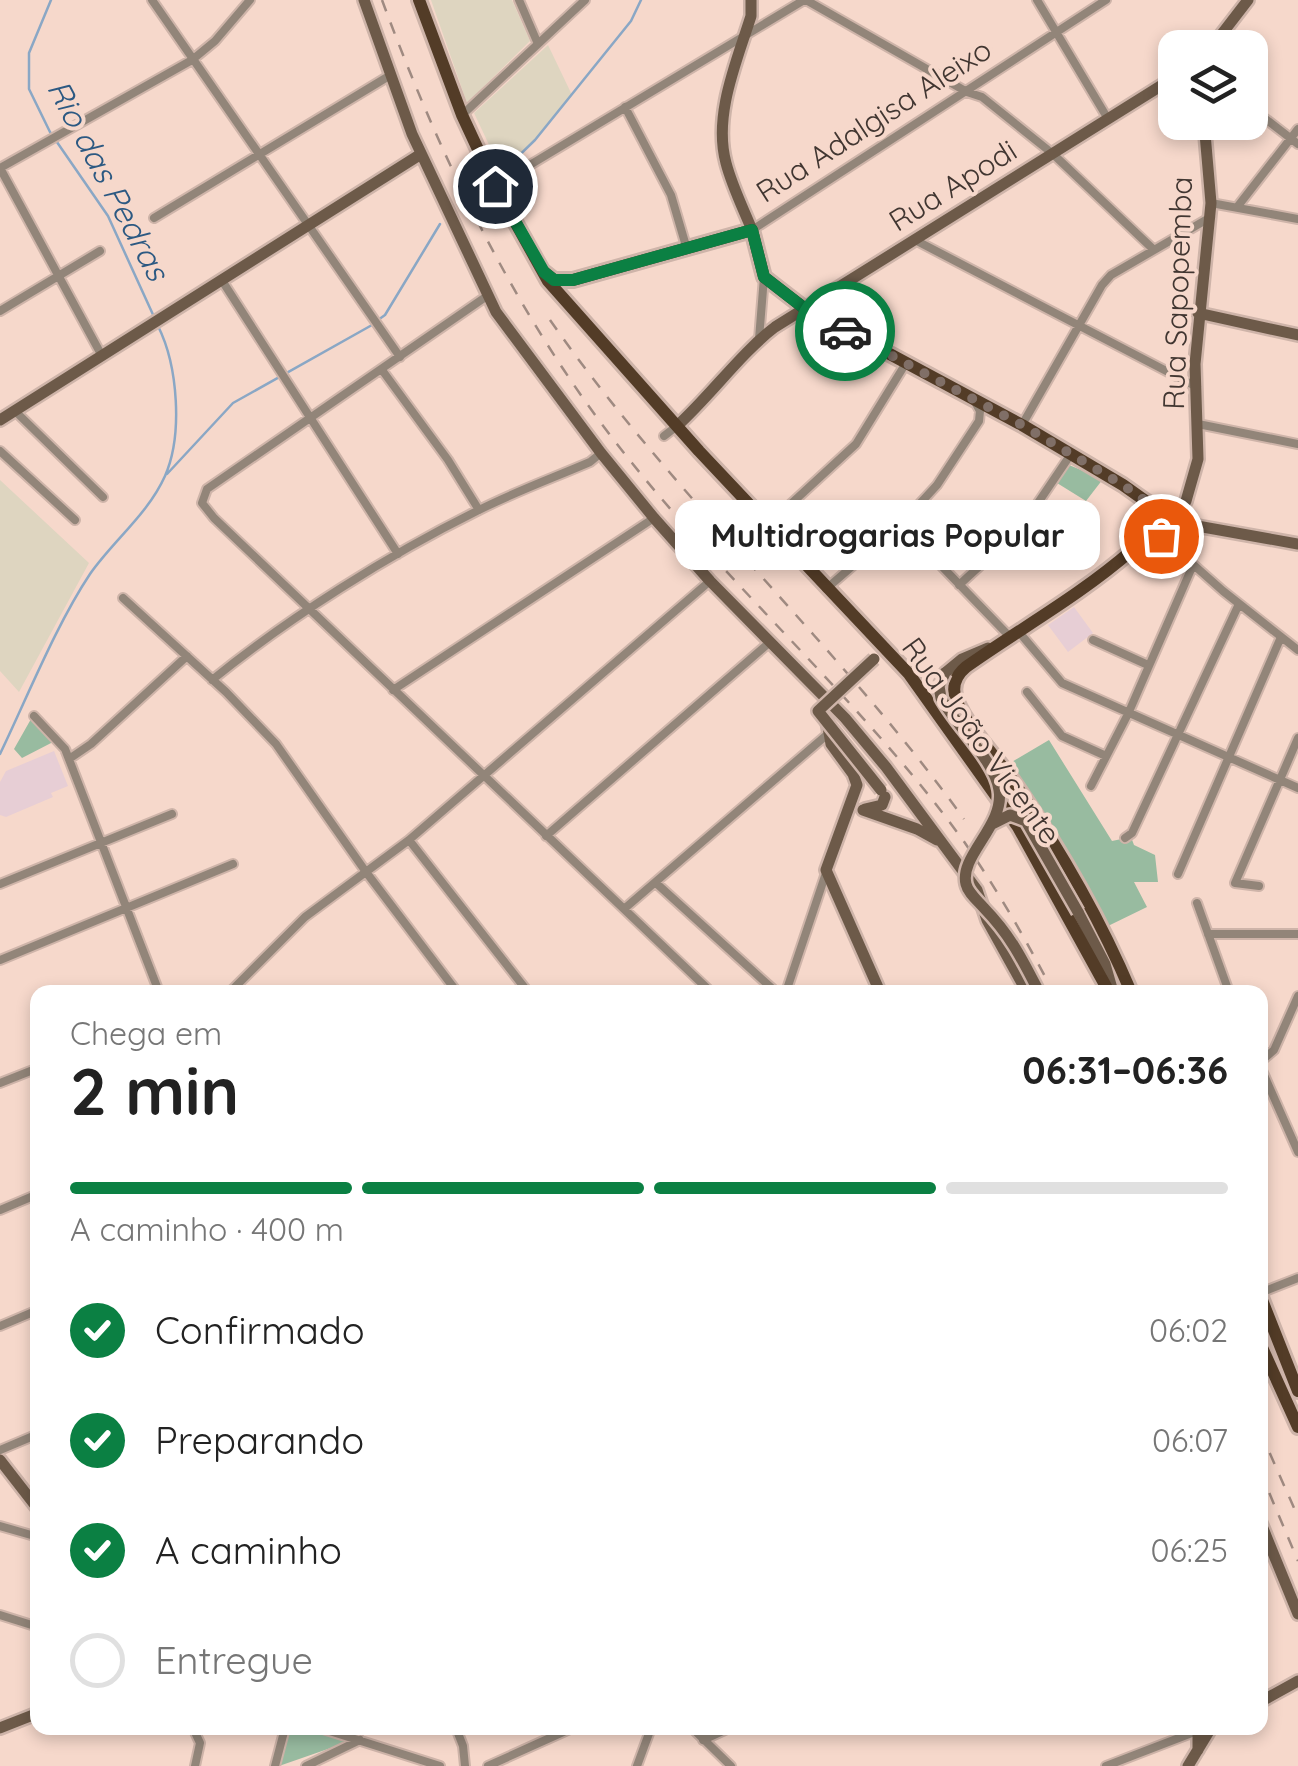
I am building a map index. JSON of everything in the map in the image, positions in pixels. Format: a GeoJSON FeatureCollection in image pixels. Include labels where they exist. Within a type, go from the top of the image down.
{"type":"FeatureCollection","features":[{"type":"Feature","properties":{"kind":"main road"},"geometry":{"type":"LineString","coordinates":[[364,0],[420,154],[487,296],[508,330],[654,518],[844,718],[905,792],[980,895],[990,926],[1023,985]]}},
{"type":"Feature","properties":{"kind":"main road","name":"Rua João Vicente"},"geometry":{"type":"LineString","coordinates":[[419,0],[462,115],[495,186],[564,302],[826,589],[909,674],[993,790],[1039,862],[1107,985]]}},
{"type":"Feature","properties":{"kind":"main road"},"geometry":{"type":"LineString","coordinates":[[751,0],[751,16],[728,96],[723,145],[764,277],[804,308],[1022,425],[1175,522],[1298,544]]}},
{"type":"Feature","properties":{"kind":"main road"},"geometry":{"type":"LineString","coordinates":[[1225,30],[1248,0]]}},
{"type":"Feature","properties":{"kind":"main road","name":"Rua Apodi"},"geometry":{"type":"LineString","coordinates":[[677,426],[759,340],[804,308],[1158,88]]}},
{"type":"Feature","properties":{"kind":"main road","name":"Rua Sapopemba"},"geometry":{"type":"LineString","coordinates":[[1175,522],[1196,466],[1198,313],[1211,210],[1205,140]]}},
{"type":"Feature","properties":{"kind":"main road"},"geometry":{"type":"LineString","coordinates":[[0,420],[420,154]]}},
{"type":"Feature","properties":{"kind":"main road","name":"Rua Adalgisa Aleixo"},"geometry":{"type":"LineString","coordinates":[[573,280],[752,230]]}},
{"type":"Feature","properties":{"kind":"main road"},"geometry":{"type":"LineString","coordinates":[[544,272],[554,280],[573,280]]}},
{"type":"Feature","properties":{"kind":"main road"},"geometry":{"type":"LineString","coordinates":[[564,302],[565,290],[573,280]]}},
{"type":"Feature","properties":{"kind":"main road"},"geometry":{"type":"LineString","coordinates":[[1198,313],[1298,334]]}},
{"type":"Feature","properties":{"kind":"main road"},"geometry":{"type":"LineString","coordinates":[[1035,985],[1008,932],[972,896],[966,883],[967,868],[1000,804],[997,782],[941,698],[939,686],[1102,577],[1137,546],[1161,536],[1175,522]]}},
{"type":"Feature","properties":{"kind":"main road"},"geometry":{"type":"LineString","coordinates":[[886,650],[818,712],[883,794],[898,806],[905,792]]}},
{"type":"Feature","properties":{"kind":"main road","name":"Rua João Vicente"},"geometry":{"type":"LineString","coordinates":[[950,677],[960,708],[1056,850],[1127,985]]}},
{"type":"Feature","properties":{"kind":"main road"},"geometry":{"type":"LineString","coordinates":[[814,689],[834,748],[857,782],[826,870],[877,985]]}},
{"type":"Feature","properties":{"kind":"main road"},"geometry":{"type":"LineString","coordinates":[[845,823],[863,810],[878,806],[883,794]]}},
{"type":"Feature","properties":{"kind":"main road"},"geometry":{"type":"LineString","coordinates":[[863,810],[922,832],[944,845]]}},
{"type":"Feature","properties":{"kind":"main road"},"geometry":{"type":"LineString","coordinates":[[992,824],[1010,815],[1028,822],[1105,964],[1110,985]]}},
{"type":"Feature","properties":{"kind":"main road"},"geometry":{"type":"LineString","coordinates":[[1039,862],[1043,850],[1056,850]]}},
{"type":"Feature","properties":{"kind":"main road"},"geometry":{"type":"LineString","coordinates":[[1268,1314],[1298,1391]]}},
{"type":"Feature","properties":{"kind":"main road"},"geometry":{"type":"LineString","coordinates":[[1268,1360],[1297,1422]]}},
{"type":"Feature","properties":{"kind":"main road"},"geometry":{"type":"LineString","coordinates":[[2,1466],[30,1499]]}},
{"type":"Feature","properties":{"kind":"main road"},"geometry":{"type":"LineString","coordinates":[[1268,1541],[1298,1614]]}},
{"type":"Feature","properties":{"kind":"main road"},"geometry":{"type":"LineString","coordinates":[[1268,1698],[1292,1684]]}},
{"type":"Feature","properties":{"kind":"main road"},"geometry":{"type":"LineString","coordinates":[[0,1728],[30,1716]]}},
{"type":"Feature","properties":{"kind":"main road"},"geometry":{"type":"LineString","coordinates":[[1197,1735],[1198,1750]]}},
{"type":"Feature","properties":{"kind":"main road"},"geometry":{"type":"LineString","coordinates":[[1188,1766],[1207,1735]]}},
{"type":"Feature","properties":{"kind":"street"},"geometry":{"type":"LineString","coordinates":[[152,0],[400,357]]}},
{"type":"Feature","properties":{"kind":"street"},"geometry":{"type":"LineString","coordinates":[[102,356],[0,168],[192,60],[250,0]]}},
{"type":"Feature","properties":{"kind":"street"},"geometry":{"type":"LineString","coordinates":[[519,0],[538,44]]}},
{"type":"Feature","properties":{"kind":"street"},"geometry":{"type":"LineString","coordinates":[[462,115],[585,0]]}},
{"type":"Feature","properties":{"kind":"street"},"geometry":{"type":"LineString","coordinates":[[495,186],[805,0],[982,97],[1052,154],[1154,250]]}},
{"type":"Feature","properties":{"kind":"street"},"geometry":{"type":"LineString","coordinates":[[1037,0],[1108,119]]}},
{"type":"Feature","properties":{"kind":"street","name":"Rua Adalgisa Aleixo"},"geometry":{"type":"LineString","coordinates":[[752,230],[1106,0]]}},
{"type":"Feature","properties":{"kind":"street"},"geometry":{"type":"LineString","coordinates":[[154,218],[390,76]]}},
{"type":"Feature","properties":{"kind":"street"},"geometry":{"type":"LineString","coordinates":[[625,107],[672,195],[686,246]]}},
{"type":"Feature","properties":{"kind":"street"},"geometry":{"type":"LineString","coordinates":[[1268,121],[1294,141]]}},
{"type":"Feature","properties":{"kind":"street"},"geometry":{"type":"LineString","coordinates":[[1238,206],[1294,141],[1298,128]]}},
{"type":"Feature","properties":{"kind":"street"},"geometry":{"type":"LineString","coordinates":[[1022,425],[1077,326],[1111,275],[1211,210],[1238,206],[1298,219]]}},
{"type":"Feature","properties":{"kind":"street"},"geometry":{"type":"LineString","coordinates":[[915,240],[1197,387]]}},
{"type":"Feature","properties":{"kind":"street"},"geometry":{"type":"LineString","coordinates":[[0,312],[100,251]]}},
{"type":"Feature","properties":{"kind":"street"},"geometry":{"type":"LineString","coordinates":[[759,340],[764,277]]}},
{"type":"Feature","properties":{"kind":"street"},"geometry":{"type":"LineString","coordinates":[[221,279],[398,554]]}},
{"type":"Feature","properties":{"kind":"street"},"geometry":{"type":"LineString","coordinates":[[487,296],[207,490],[202,503],[484,778],[705,985]]}},
{"type":"Feature","properties":{"kind":"street"},"geometry":{"type":"LineString","coordinates":[[768,525],[856,444],[906,363]]}},
{"type":"Feature","properties":{"kind":"street"},"geometry":{"type":"LineString","coordinates":[[382,370],[479,510]]}},
{"type":"Feature","properties":{"kind":"street"},"geometry":{"type":"LineString","coordinates":[[826,589],[901,524],[937,485],[979,421],[980,411],[974,399]]}},
{"type":"Feature","properties":{"kind":"street"},"geometry":{"type":"LineString","coordinates":[[15,411],[102,497]]}},
{"type":"Feature","properties":{"kind":"street"},"geometry":{"type":"LineString","coordinates":[[1198,424],[1298,444]]}},
{"type":"Feature","properties":{"kind":"street"},"geometry":{"type":"LineString","coordinates":[[664,436],[677,426]]}},
{"type":"Feature","properties":{"kind":"street"},"geometry":{"type":"LineString","coordinates":[[0,451],[75,520]]}},
{"type":"Feature","properties":{"kind":"street"},"geometry":{"type":"LineString","coordinates":[[212,680],[246,653],[398,554],[479,510],[590,462],[602,453]]}},
{"type":"Feature","properties":{"kind":"street"},"geometry":{"type":"LineString","coordinates":[[959,585],[1021,528],[1071,454]]}},
{"type":"Feature","properties":{"kind":"street"},"geometry":{"type":"LineString","coordinates":[[393,690],[654,518]]}},
{"type":"Feature","properties":{"kind":"street"},"geometry":{"type":"LineString","coordinates":[[901,524],[1058,680],[1298,788]]}},
{"type":"Feature","properties":{"kind":"street"},"geometry":{"type":"LineString","coordinates":[[1161,536],[1238,604],[1298,650]]}},
{"type":"Feature","properties":{"kind":"street"},"geometry":{"type":"LineString","coordinates":[[1091,786],[1128,714],[1192,565]]}},
{"type":"Feature","properties":{"kind":"street"},"geometry":{"type":"LineString","coordinates":[[237,985],[305,917],[484,778],[710,581]]}},
{"type":"Feature","properties":{"kind":"street"},"geometry":{"type":"LineString","coordinates":[[123,598],[276,744],[452,985]]}},
{"type":"Feature","properties":{"kind":"street"},"geometry":{"type":"LineString","coordinates":[[1125,838],[1131,835],[1238,604]]}},
{"type":"Feature","properties":{"kind":"street"},"geometry":{"type":"LineString","coordinates":[[1178,874],[1281,637]]}},
{"type":"Feature","properties":{"kind":"street"},"geometry":{"type":"LineString","coordinates":[[1093,640],[1148,665]]}},
{"type":"Feature","properties":{"kind":"street"},"geometry":{"type":"LineString","coordinates":[[546,836],[770,642]]}},
{"type":"Feature","properties":{"kind":"street"},"geometry":{"type":"LineString","coordinates":[[68,759],[91,744],[187,656]]}},
{"type":"Feature","properties":{"kind":"street"},"geometry":{"type":"LineString","coordinates":[[1027,692],[1062,736],[1106,756]]}},
{"type":"Feature","properties":{"kind":"street"},"geometry":{"type":"LineString","coordinates":[[34,716],[62,744],[156,985]]}},
{"type":"Feature","properties":{"kind":"street"},"geometry":{"type":"LineString","coordinates":[[624,909],[829,733]]}},
{"type":"Feature","properties":{"kind":"street"},"geometry":{"type":"LineString","coordinates":[[1259,886],[1235,883],[1298,738]]}},
{"type":"Feature","properties":{"kind":"street"},"geometry":{"type":"LineString","coordinates":[[813,750],[834,748]]}},
{"type":"Feature","properties":{"kind":"street"},"geometry":{"type":"LineString","coordinates":[[0,884],[172,814]]}},
{"type":"Feature","properties":{"kind":"street"},"geometry":{"type":"LineString","coordinates":[[408,840],[522,985]]}},
{"type":"Feature","properties":{"kind":"street"},"geometry":{"type":"LineString","coordinates":[[0,960],[233,864]]}},
{"type":"Feature","properties":{"kind":"street"},"geometry":{"type":"LineString","coordinates":[[788,985],[826,870]]}},
{"type":"Feature","properties":{"kind":"street"},"geometry":{"type":"LineString","coordinates":[[656,883],[768,985]]}},
{"type":"Feature","properties":{"kind":"street"},"geometry":{"type":"LineString","coordinates":[[1197,903],[1226,985]]}},
{"type":"Feature","properties":{"kind":"street"},"geometry":{"type":"LineString","coordinates":[[1208,934],[1298,934]]}},
{"type":"Feature","properties":{"kind":"street"},"geometry":{"type":"LineString","coordinates":[[1268,1056],[1298,996]]}},
{"type":"Feature","properties":{"kind":"street"},"geometry":{"type":"LineString","coordinates":[[0,1084],[30,1071]]}},
{"type":"Feature","properties":{"kind":"street"},"geometry":{"type":"LineString","coordinates":[[1268,1083],[1298,1152]]}},
{"type":"Feature","properties":{"kind":"street"},"geometry":{"type":"LineString","coordinates":[[1286,1126],[1296,1121]]}},
{"type":"Feature","properties":{"kind":"street"},"geometry":{"type":"LineString","coordinates":[[0,1210],[30,1197]]}},
{"type":"Feature","properties":{"kind":"street"},"geometry":{"type":"LineString","coordinates":[[1268,1291],[1298,1278]]}},
{"type":"Feature","properties":{"kind":"street"},"geometry":{"type":"LineString","coordinates":[[0,1326],[30,1313]]}},
{"type":"Feature","properties":{"kind":"street"},"geometry":{"type":"LineString","coordinates":[[0,1450],[30,1437]]}},
{"type":"Feature","properties":{"kind":"street"},"geometry":{"type":"LineString","coordinates":[[0,1526],[30,1535]]}},
{"type":"Feature","properties":{"kind":"street"},"geometry":{"type":"LineString","coordinates":[[0,1615],[30,1624]]}},
{"type":"Feature","properties":{"kind":"street"},"geometry":{"type":"LineString","coordinates":[[194,1766],[200,1743],[196,1735]]}},
{"type":"Feature","properties":{"kind":"street"},"geometry":{"type":"LineString","coordinates":[[275,1766],[283,1735]]}},
{"type":"Feature","properties":{"kind":"street"},"geometry":{"type":"LineString","coordinates":[[346,1735],[409,1762],[440,1766]]}},
{"type":"Feature","properties":{"kind":"street"},"geometry":{"type":"LineString","coordinates":[[459,1735],[465,1766]]}},
{"type":"Feature","properties":{"kind":"street"},"geometry":{"type":"LineString","coordinates":[[488,1766],[548,1735]]}},
{"type":"Feature","properties":{"kind":"street"},"geometry":{"type":"LineString","coordinates":[[637,1766],[648,1735]]}},
{"type":"Feature","properties":{"kind":"street"},"geometry":{"type":"LineString","coordinates":[[698,1735],[731,1766]]}},
{"type":"Feature","properties":{"kind":"street"},"geometry":{"type":"LineString","coordinates":[[703,1740],[714,1735]]}},
{"type":"Feature","properties":{"kind":"street"},"geometry":{"type":"LineString","coordinates":[[1106,1766],[1182,1735]]}},
{"type":"Feature","properties":{"kind":"street"},"geometry":{"type":"LineString","coordinates":[[306,1766],[360,1740]]}},
{"type":"Feature","properties":{"kind":"shaded area"},"geometry":{"type":"Polygon","coordinates":[[[431,0],[512,0],[530,41],[467,103],[431,0]]]}},
{"type":"Feature","properties":{"kind":"shaded area"},"geometry":{"type":"Polygon","coordinates":[[[548,45],[572,95],[523,153],[500,168],[474,113],[548,45]]]}},
{"type":"Feature","properties":{"kind":"shaded area"},"geometry":{"type":"Polygon","coordinates":[[[0,480],[89,563],[19,692],[0,671],[0,480]]]}},
{"type":"Feature","properties":{"kind":"shaded area"},"geometry":{"type":"Polygon","coordinates":[[[1074,607],[1093,633],[1068,652],[1048,625],[1074,607]]]}},
{"type":"Feature","properties":{"kind":"shaded area"},"geometry":{"type":"Polygon","coordinates":[[[54,751],[68,786],[51,793],[53,797],[6,817],[0,815],[0,782],[6,771],[54,751]]]}},
{"type":"Feature","properties":{"kind":"green space"},"geometry":{"type":"Polygon","coordinates":[[[1069,465],[1103,479],[1086,501],[1057,483],[1069,465]]]}},
{"type":"Feature","properties":{"kind":"green space"},"geometry":{"type":"Polygon","coordinates":[[[31,719],[53,742],[22,758],[14,749],[31,719]]]}},
{"type":"Feature","properties":{"kind":"green space"},"geometry":{"type":"Polygon","coordinates":[[[1049,740],[1112,841],[1131,837],[1134,845],[1155,855],[1158,882],[1134,882],[1147,907],[1108,926],[1010,763],[1049,740]]]}},
{"type":"Feature","properties":{"kind":"green space"},"geometry":{"type":"Polygon","coordinates":[[[283,1735],[348,1737],[348,1742],[279,1766],[283,1735]]]}},
{"type":"Feature","properties":{"kind":"waterway","name":"Rio das Pedras"},"geometry":{"type":"LineString","coordinates":[[51,0],[29,53],[29,89],[50,132],[108,216],[155,319]]}},
{"type":"Feature","properties":{"kind":"waterway"},"geometry":{"type":"LineString","coordinates":[[502,172],[535,140],[631,21],[641,0]]}},
{"type":"Feature","properties":{"kind":"waterway"},"geometry":{"type":"LineString","coordinates":[[477,185],[483,182]]}},
{"type":"Feature","properties":{"kind":"waterway"},"geometry":{"type":"LineString","coordinates":[[378,320],[385,315],[440,224]]}},
{"type":"Feature","properties":{"kind":"waterway"},"geometry":{"type":"LineString","coordinates":[[167,474],[233,403],[372,325]]}},
{"type":"Feature","properties":{"kind":"waterway","name":"Rio das Pedras"},"geometry":{"type":"LineString","coordinates":[[0,754],[77,594],[149,503],[165,476],[174,441],[176,401],[170,361],[158,326]]}},
{"type":"Feature","properties":{"kind":"railway"},"geometry":{"type":"LineString","coordinates":[[382,0],[431,123],[488,242],[520,300],[592,411],[672,511],[927,793],[989,879],[1049,985]]}},
{"type":"Feature","properties":{"kind":"railway"},"geometry":{"type":"LineString","coordinates":[[550,320],[649,448],[863,692],[964,819]]}},
{"type":"Feature","properties":{"kind":"railway"},"geometry":{"type":"LineString","coordinates":[[1268,1449],[1298,1517]]}},
{"type":"Feature","properties":{"kind":"railway"},"geometry":{"type":"LineString","coordinates":[[1268,1490],[1298,1561]]}},
{"type":"Feature","properties":{"kind":"way so far"},"geometry":{"type":"LineString","coordinates":[[845,331],[1022,425],[1123,485],[1175,522],[1161,536]]}},
{"type":"Feature","properties":{"kind":"place","name":"Multidrogarias Popular"},"geometry":{"type":"Point","coordinates":[1161,536]}},
{"type":"Feature","properties":{"kind":"route"},"geometry":{"type":"LineString","coordinates":[[495,186],[544,272],[554,280],[573,280],[752,230],[764,277],[804,308],[845,331]]}}]}
